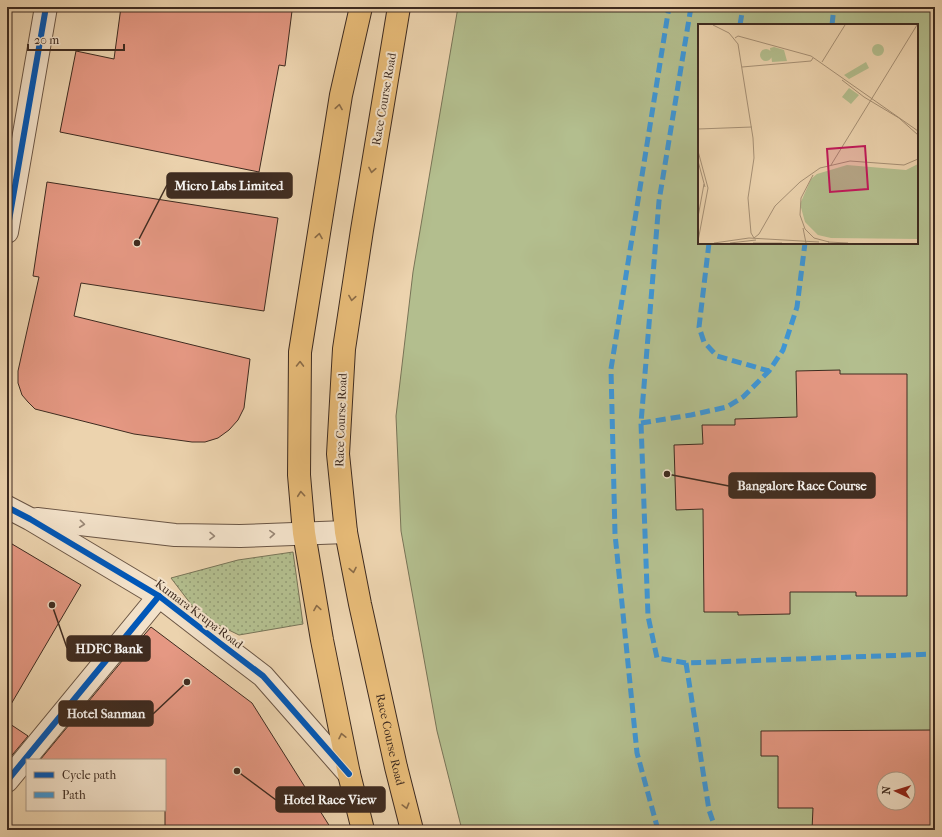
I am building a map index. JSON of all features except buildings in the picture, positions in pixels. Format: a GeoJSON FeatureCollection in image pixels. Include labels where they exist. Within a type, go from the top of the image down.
{"type":"FeatureCollection","features":[{"type":"Feature","properties":{"kind":"main road"},"geometry":{"type":"LineString","coordinates":[[361,7],[341,95],[300,352],[299,475],[304,533],[322,640],[349,774],[363,830]]}},
{"type":"Feature","properties":{"kind":"main road","name":"Race Course Road"},"geometry":{"type":"LineString","coordinates":[[399,7],[344,349],[338,454],[346,532],[360,604],[396,767],[412,830]]}},
{"type":"Feature","properties":{"kind":"street"},"geometry":{"type":"LineString","coordinates":[[7,232],[46,7]]}},
{"type":"Feature","properties":{"kind":"street","name":"Kumara Krupa Road"},"geometry":{"type":"LineString","coordinates":[[7,507],[30,518],[159,596],[263,676],[349,774]]}},
{"type":"Feature","properties":{"kind":"street"},"geometry":{"type":"LineString","coordinates":[[30,518],[175,535],[240,536],[346,532]]}},
{"type":"Feature","properties":{"kind":"street"},"geometry":{"type":"LineString","coordinates":[[7,781],[159,596]]}},
{"type":"Feature","properties":{"kind":"green space"},"geometry":{"type":"Polygon","coordinates":[[[458,7],[935,7],[935,830],[462,830],[437,731],[401,531],[396,416],[413,272],[458,7]]]}},
{"type":"Feature","properties":{"kind":"green space"},"geometry":{"type":"Polygon","coordinates":[[[293,552],[303,624],[239,635],[200,616],[171,578],[238,560],[293,552]]]}},
{"type":"Feature","properties":{"kind":"marked path"},"geometry":{"type":"LineString","coordinates":[[658,830],[637,753],[615,534],[611,369],[669,7]]}},
{"type":"Feature","properties":{"kind":"marked path"},"geometry":{"type":"LineString","coordinates":[[691,7],[659,201],[641,423],[648,616],[657,658],[686,663],[935,654]]}},
{"type":"Feature","properties":{"kind":"marked path"},"geometry":{"type":"LineString","coordinates":[[740,24],[743,7]]}},
{"type":"Feature","properties":{"kind":"marked path"},"geometry":{"type":"LineString","coordinates":[[832,24],[834,7]]}},
{"type":"Feature","properties":{"kind":"marked path"},"geometry":{"type":"LineString","coordinates":[[709,244],[699,327],[704,342],[717,356],[769,371]]}},
{"type":"Feature","properties":{"kind":"marked path"},"geometry":{"type":"LineString","coordinates":[[641,423],[691,415],[727,407],[743,397],[769,371],[783,350],[797,307],[805,244]]}},
{"type":"Feature","properties":{"kind":"marked path"},"geometry":{"type":"LineString","coordinates":[[686,663],[709,810],[716,830]]}},
{"type":"Feature","properties":{"kind":"cycle path"},"geometry":{"type":"LineString","coordinates":[[7,232],[46,7]]}},
{"type":"Feature","properties":{"kind":"cycle path"},"geometry":{"type":"LineString","coordinates":[[7,507],[30,519],[159,596],[263,676],[349,774]]}},
{"type":"Feature","properties":{"kind":"cycle path"},"geometry":{"type":"LineString","coordinates":[[7,781],[159,596]]}},
{"type":"Feature","properties":{"kind":"place","name":"Micro Labs Limited"},"geometry":{"type":"Point","coordinates":[137,243]}},
{"type":"Feature","properties":{"kind":"place","name":"Bangalore Race Course"},"geometry":{"type":"Point","coordinates":[667,474]}},
{"type":"Feature","properties":{"kind":"place","name":"HDFC Bank"},"geometry":{"type":"Point","coordinates":[52,605]}},
{"type":"Feature","properties":{"kind":"place","name":"Hotel Sanman"},"geometry":{"type":"Point","coordinates":[187,682]}},
{"type":"Feature","properties":{"kind":"place","name":"Hotel Race View"},"geometry":{"type":"Point","coordinates":[237,771]}}]}
